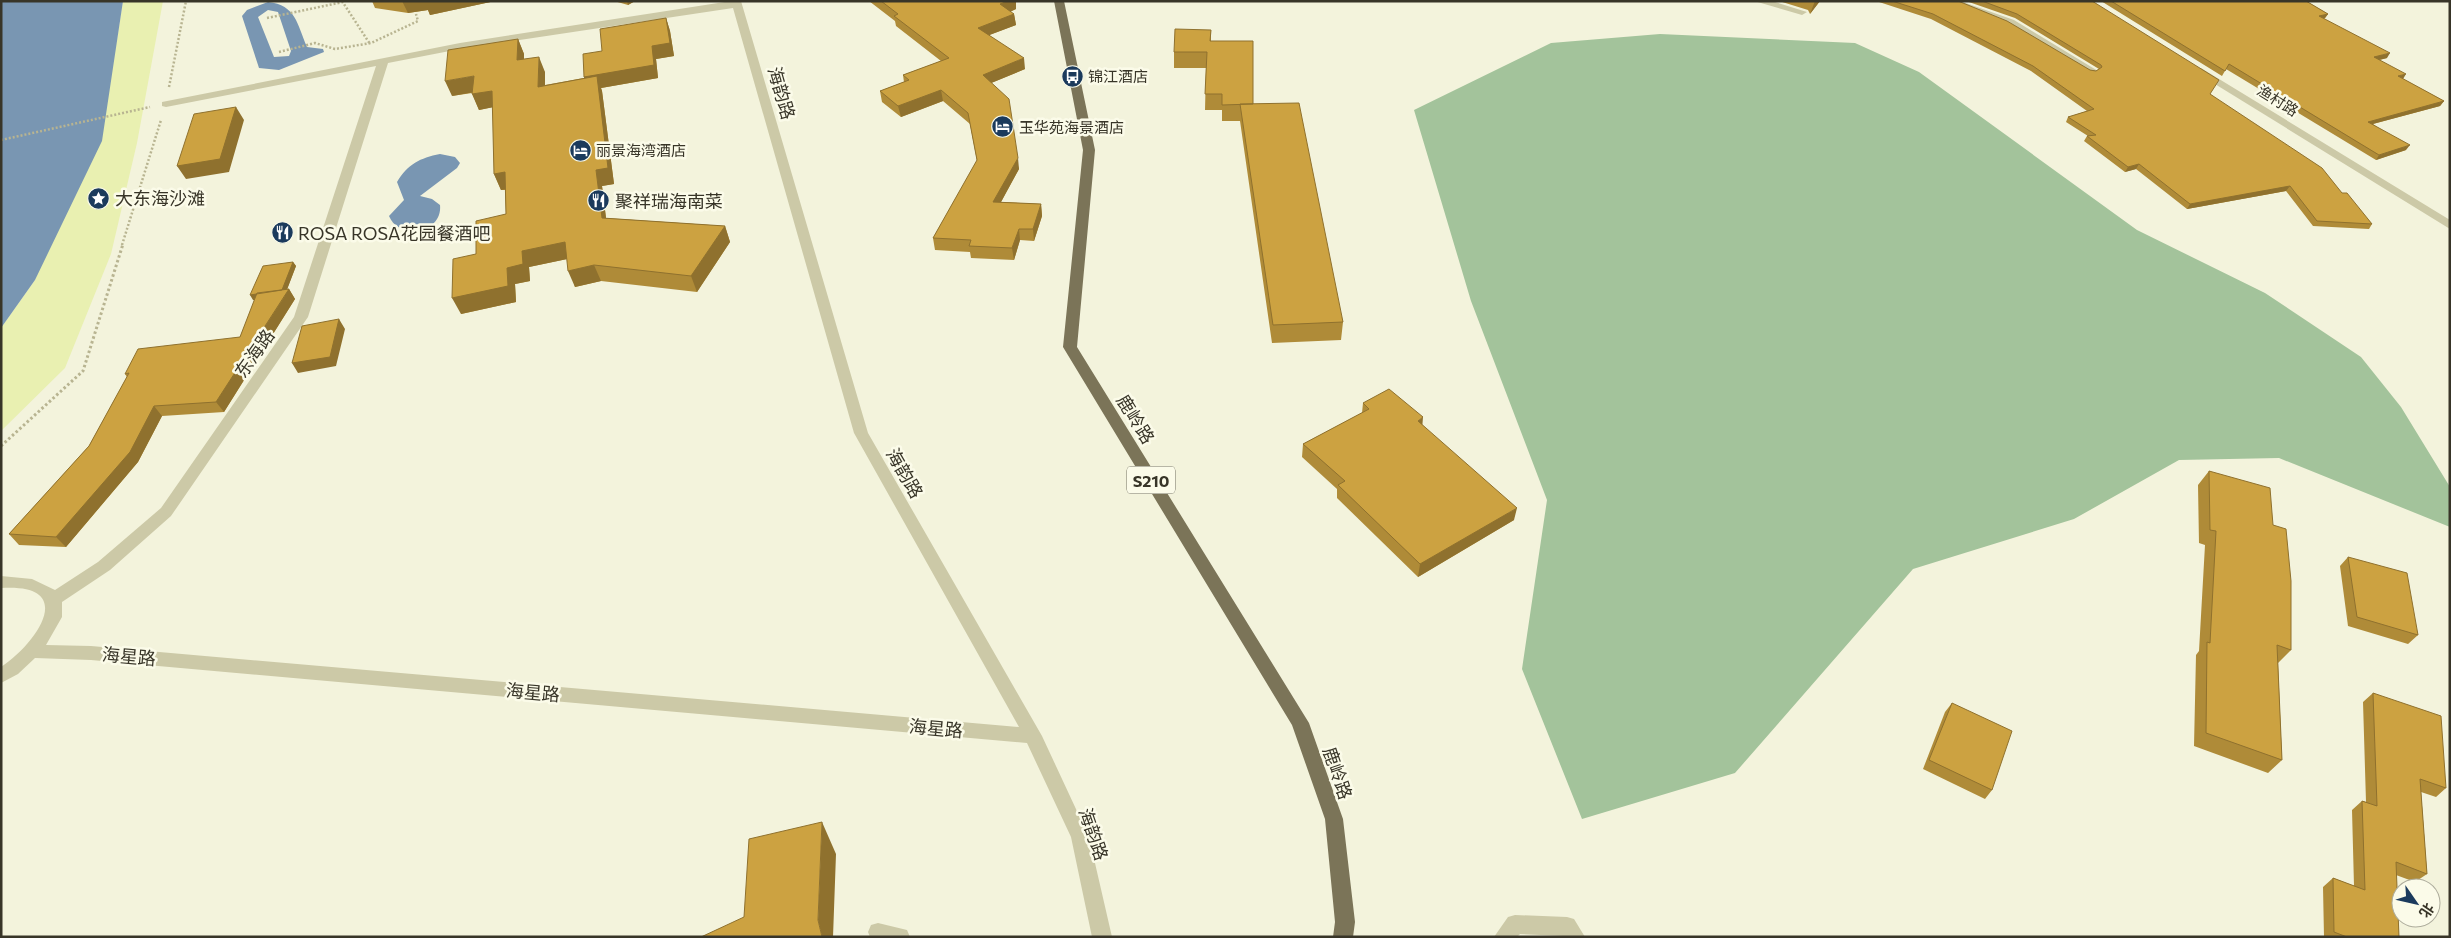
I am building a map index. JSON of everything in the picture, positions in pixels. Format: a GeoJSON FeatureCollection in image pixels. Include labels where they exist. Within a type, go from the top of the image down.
{"type":"FeatureCollection","features":[{"type":"Feature","properties":{"kind":"main road","name":"鹿岭路"},"geometry":{"type":"LineString","coordinates":[[1059,1],[1089,150],[1070,347],[1300,723],[1334,819],[1345,922],[1343,937]]}},
{"type":"Feature","properties":{"kind":"street"},"geometry":{"type":"LineString","coordinates":[[1759,1],[1802,12]]}},
{"type":"Feature","properties":{"kind":"street"},"geometry":{"type":"LineString","coordinates":[[1950,1],[2010,22],[2093,72]]}},
{"type":"Feature","properties":{"kind":"street"},"geometry":{"type":"LineString","coordinates":[[166,104],[460,46],[736,2]]}},
{"type":"Feature","properties":{"kind":"street","name":"海韵路"},"geometry":{"type":"LineString","coordinates":[[736,2],[861,434],[1033,736],[1080,837],[1102,937]]}},
{"type":"Feature","properties":{"kind":"street","name":"东海路"},"geometry":{"type":"LineString","coordinates":[[53,600],[104,566],[166,512],[301,317],[384,62]]}},
{"type":"Feature","properties":{"kind":"street","name":"渔村路"},"geometry":{"type":"LineString","coordinates":[[2190,64],[2450,225]]}},
{"type":"Feature","properties":{"kind":"street"},"geometry":{"type":"LineString","coordinates":[[1,582],[14,580],[44,588],[53,600],[54,618],[49,630],[33,651],[1,676]]}},
{"type":"Feature","properties":{"kind":"street","name":"海星路"},"geometry":{"type":"LineString","coordinates":[[33,651],[92,653],[1033,736]]}},
{"type":"Feature","properties":{"kind":"street"},"geometry":{"type":"LineString","coordinates":[[1504,937],[1515,924],[1566,926],[1575,937]]}},
{"type":"Feature","properties":{"kind":"street"},"geometry":{"type":"LineString","coordinates":[[878,932],[900,937]]}},
{"type":"Feature","properties":{"kind":"path"},"geometry":{"type":"LineString","coordinates":[[1,446],[83,371],[166,104],[186,1]]}},
{"type":"Feature","properties":{"kind":"path"},"geometry":{"type":"LineString","coordinates":[[267,18],[342,2],[371,43]]}},
{"type":"Feature","properties":{"kind":"path"},"geometry":{"type":"LineString","coordinates":[[279,52],[316,43],[335,49],[358,43],[371,43],[418,21],[416,14]]}},
{"type":"Feature","properties":{"kind":"path"},"geometry":{"type":"LineString","coordinates":[[357,67],[371,43]]}},
{"type":"Feature","properties":{"kind":"path"},"geometry":{"type":"LineString","coordinates":[[1,140],[166,104]]}},
{"type":"Feature","properties":{"kind":"shaded area"},"geometry":{"type":"Polygon","coordinates":[[[1660,34],[1855,43],[1919,72],[2137,230],[2265,293],[2361,357],[2401,407],[2450,487],[2450,527],[2279,458],[2179,460],[2074,519],[1913,569],[1735,773],[1582,819],[1522,669],[1547,500],[1471,301],[1414,110],[1551,43],[1660,34]]]}},
{"type":"Feature","properties":{"kind":"sand","name":"大东海沙滩"},"geometry":{"type":"Polygon","coordinates":[[[123,1],[163,1],[137,143],[111,254],[65,368],[1,431],[1,328],[35,280],[117,40],[123,1]]]}},
{"type":"Feature","properties":{"kind":"water"},"geometry":{"type":"Polygon","coordinates":[[[1,1],[123,1],[102,141],[35,280],[1,328],[1,1]]]}},
{"type":"Feature","properties":{"kind":"water"},"geometry":{"type":"Polygon","coordinates":[[[268,2],[284,7],[290,11],[298,23],[307,47],[323,49],[324,52],[279,70],[259,68],[242,16],[247,10],[268,2]],[[268,10],[258,17],[274,57],[289,56],[291,51],[278,12],[268,10]]]}},
{"type":"Feature","properties":{"kind":"water"},"geometry":{"type":"Polygon","coordinates":[[[440,154],[455,157],[460,163],[457,168],[420,196],[432,199],[440,205],[439,215],[435,222],[428,227],[410,231],[402,229],[394,224],[389,216],[404,200],[397,182],[410,166],[440,154]]]}},
{"type":"Feature","properties":{"kind":"building"},"geometry":{"type":"Polygon","coordinates":[[[881,1],[1008,1],[1000,4],[1014,14],[978,28],[1024,58],[983,75],[1009,99],[1018,158],[993,202],[1041,204],[1033,229],[1019,229],[1012,248],[969,246],[971,240],[933,238],[977,160],[968,113],[941,90],[898,106],[880,91],[909,80],[903,75],[949,58],[894,16],[898,14],[881,1]]]}},
{"type":"Feature","properties":{"kind":"building"},"geometry":{"type":"Polygon","coordinates":[[[1892,1],[1958,1],[2007,21],[2090,70],[2096,71],[2102,67],[2101,65],[2017,14],[1982,1],[2092,1],[2219,80],[2210,94],[2322,168],[2342,193],[2347,193],[2372,224],[2317,221],[2290,186],[2190,204],[2139,164],[2128,167],[2087,136],[2096,135],[2068,117],[2094,109],[2033,66],[1933,14],[1892,1]]]}},
{"type":"Feature","properties":{"kind":"building"},"geometry":{"type":"Polygon","coordinates":[[[2111,1],[2306,1],[2328,14],[2319,16],[2390,53],[2374,57],[2406,74],[2398,76],[2444,101],[2368,122],[2410,145],[2379,155],[2229,64],[2225,71],[2111,1]]]}},
{"type":"Feature","properties":{"kind":"building"},"geometry":{"type":"Polygon","coordinates":[[[666,18],[670,43],[652,46],[654,65],[584,77],[583,54],[602,51],[600,29],[666,18]]]}},
{"type":"Feature","properties":{"kind":"building"},"geometry":{"type":"Polygon","coordinates":[[[1175,29],[1211,30],[1210,41],[1253,41],[1253,104],[1222,105],[1222,94],[1205,94],[1207,52],[1174,52],[1175,29]]]}},
{"type":"Feature","properties":{"kind":"building"},"geometry":{"type":"Polygon","coordinates":[[[518,39],[517,60],[539,57],[538,87],[597,76],[608,168],[596,170],[602,218],[725,226],[691,276],[594,265],[568,271],[565,242],[522,251],[523,264],[507,268],[508,286],[452,298],[453,259],[476,254],[476,221],[506,214],[505,172],[494,174],[492,91],[472,94],[474,76],[445,81],[448,50],[518,39]]]}},
{"type":"Feature","properties":{"kind":"building"},"geometry":{"type":"Polygon","coordinates":[[[1299,103],[1343,322],[1273,325],[1240,104],[1299,103]]]}},
{"type":"Feature","properties":{"kind":"building"},"geometry":{"type":"Polygon","coordinates":[[[236,107],[220,159],[177,166],[194,114],[236,107]]]}},
{"type":"Feature","properties":{"kind":"building"},"geometry":{"type":"Polygon","coordinates":[[[293,262],[282,290],[250,295],[263,266],[293,262]]]}},
{"type":"Feature","properties":{"kind":"building"},"geometry":{"type":"Polygon","coordinates":[[[289,289],[216,402],[154,406],[130,452],[56,537],[9,534],[89,446],[129,373],[125,374],[138,349],[240,337],[257,293],[289,289]]]}},
{"type":"Feature","properties":{"kind":"building"},"geometry":{"type":"Polygon","coordinates":[[[339,319],[330,357],[292,363],[302,326],[339,319]]]}},
{"type":"Feature","properties":{"kind":"building"},"geometry":{"type":"Polygon","coordinates":[[[1389,389],[1423,417],[1418,421],[1517,508],[1420,564],[1338,485],[1345,481],[1303,444],[1369,409],[1363,403],[1389,389]]]}},
{"type":"Feature","properties":{"kind":"building"},"geometry":{"type":"Polygon","coordinates":[[[2209,471],[2270,488],[2273,525],[2286,529],[2291,581],[2291,650],[2277,645],[2282,760],[2206,733],[2207,642],[2210,643],[2216,531],[2210,530],[2209,471]]]}},
{"type":"Feature","properties":{"kind":"building"},"geometry":{"type":"Polygon","coordinates":[[[2348,557],[2407,573],[2418,635],[2357,617],[2348,557]]]}},
{"type":"Feature","properties":{"kind":"building"},"geometry":{"type":"Polygon","coordinates":[[[2373,693],[2441,716],[2446,788],[2420,779],[2427,874],[2396,862],[2397,878],[2391,878],[2391,928],[2399,928],[2399,937],[2347,937],[2334,932],[2333,878],[2365,890],[2362,801],[2377,806],[2373,693]]]}},
{"type":"Feature","properties":{"kind":"building"},"geometry":{"type":"Polygon","coordinates":[[[1952,703],[2012,731],[1992,790],[1929,760],[1952,703]]]}},
{"type":"Feature","properties":{"kind":"building"},"geometry":{"type":"Polygon","coordinates":[[[822,822],[818,920],[822,937],[701,937],[744,917],[749,839],[822,822]]]}},
{"type":"Feature","properties":{"kind":"place","name":"锦江酒店"},"geometry":{"type":"Point","coordinates":[1072,76]}},
{"type":"Feature","properties":{"kind":"place","name":"玉华苑海景酒店"},"geometry":{"type":"Point","coordinates":[1003,127]}},
{"type":"Feature","properties":{"kind":"place","name":"丽景海湾酒店"},"geometry":{"type":"Point","coordinates":[580,150]}},
{"type":"Feature","properties":{"kind":"place","name":"大东海沙滩"},"geometry":{"type":"Point","coordinates":[99,198]}},
{"type":"Feature","properties":{"kind":"place","name":"聚祥瑞海南菜"},"geometry":{"type":"Point","coordinates":[599,201]}},
{"type":"Feature","properties":{"kind":"place","name":"ROSA ROSA花园餐酒吧"},"geometry":{"type":"Point","coordinates":[282,233]}}]}
